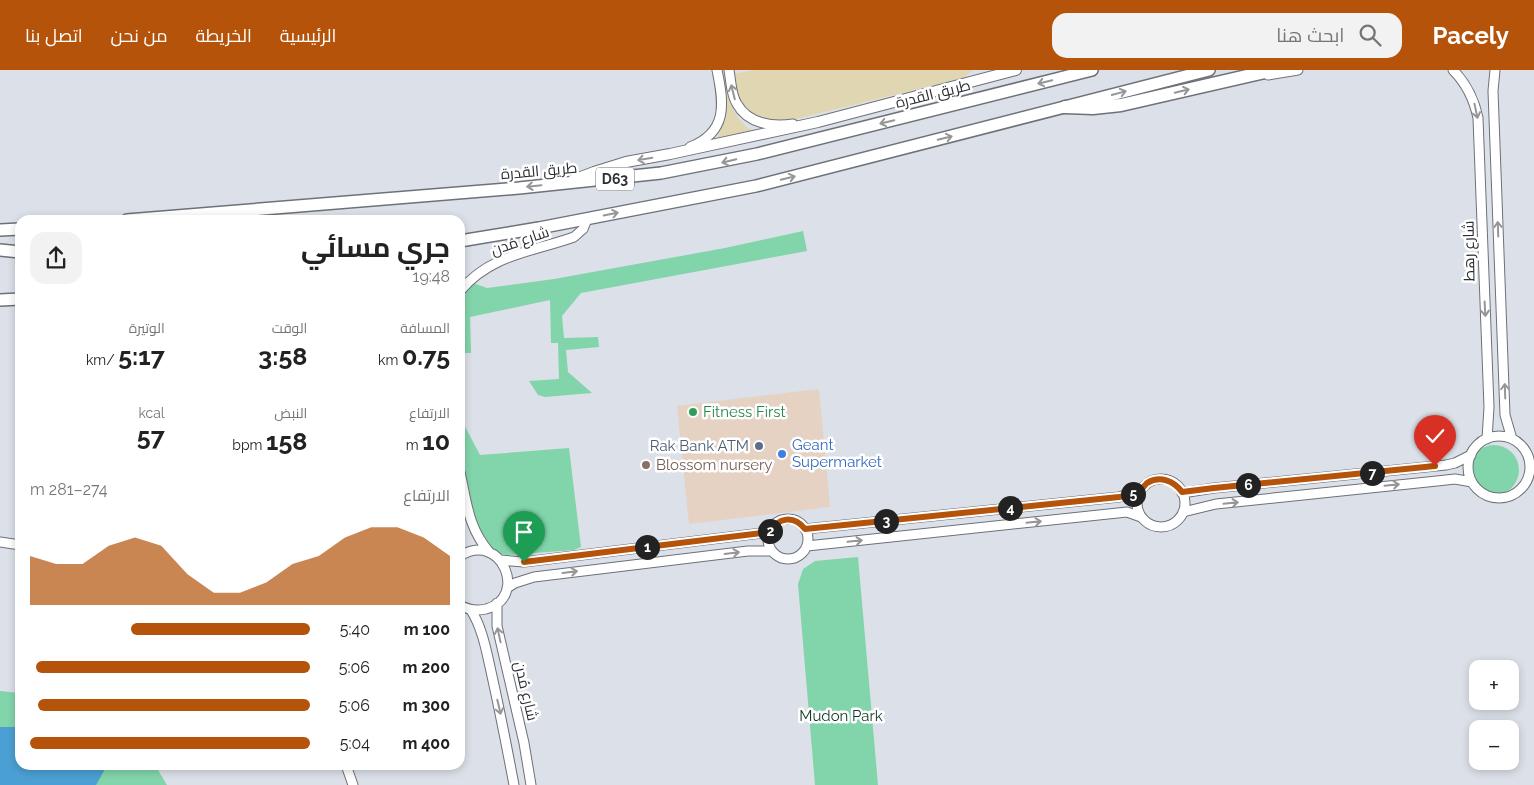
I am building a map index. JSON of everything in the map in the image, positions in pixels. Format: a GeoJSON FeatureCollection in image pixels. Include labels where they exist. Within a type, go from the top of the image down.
{"type":"FeatureCollection","features":[{"type":"Feature","properties":{"kind":"highway"},"geometry":{"type":"LineString","coordinates":[[1065,107],[1093,108],[1121,104],[1273,70]]}},
{"type":"Feature","properties":{"kind":"main road"},"geometry":{"type":"LineString","coordinates":[[566,183],[610,166],[818,122],[1016,70]]}},
{"type":"Feature","properties":{"kind":"main road","name":"طريق القدرة"},"geometry":{"type":"LineString","coordinates":[[186,215],[652,174],[722,162],[1092,70]]}},
{"type":"Feature","properties":{"kind":"main road","name":"D63"},"geometry":{"type":"LineString","coordinates":[[465,240],[587,219],[756,186],[1209,70]]}},
{"type":"Feature","properties":{"kind":"main road"},"geometry":{"type":"LineString","coordinates":[[0,230],[15,229]]}},
{"type":"Feature","properties":{"kind":"main road"},"geometry":{"type":"LineString","coordinates":[[0,250],[15,252]]}},
{"type":"Feature","properties":{"kind":"main road"},"geometry":{"type":"LineString","coordinates":[[0,300],[15,299]]}},
{"type":"Feature","properties":{"kind":"street"},"geometry":{"type":"LineString","coordinates":[[670,154],[706,139],[713,132],[722,107],[717,70]]}},
{"type":"Feature","properties":{"kind":"street"},"geometry":{"type":"LineString","coordinates":[[729,70],[732,92],[737,104],[745,114],[755,120],[770,125],[818,122]]}},
{"type":"Feature","properties":{"kind":"street"},"geometry":{"type":"LineString","coordinates":[[1255,74],[1272,74],[1298,70]]}},
{"type":"Feature","properties":{"kind":"street","name":"شارع رهط"},"geometry":{"type":"LineString","coordinates":[[1453,70],[1466,85],[1474,101],[1478,118],[1489,407],[1488,438]]}},
{"type":"Feature","properties":{"kind":"street","name":"شارع رهط"},"geometry":{"type":"LineString","coordinates":[[1495,70],[1493,91],[1505,415],[1512,439]]}},
{"type":"Feature","properties":{"kind":"street","name":"شارع مُدن"},"geometry":{"type":"LineString","coordinates":[[465,286],[479,272],[506,257],[574,237],[583,229],[587,219]]}},
{"type":"Feature","properties":{"kind":"street"},"geometry":{"type":"LineString","coordinates":[[1496,436],[1512,439],[1531,454],[1531,478],[1518,492],[1511,496],[1496,499],[1482,493],[1472,482],[1468,464],[1475,448],[1488,438],[1496,436]]}},
{"type":"Feature","properties":{"kind":"street"},"geometry":{"type":"LineString","coordinates":[[1182,492],[1446,465],[1471,455]]}},
{"type":"Feature","properties":{"kind":"street"},"geometry":{"type":"LineString","coordinates":[[805,529],[1119,497],[1139,491],[1148,482],[1164,479],[1175,484],[1182,492],[1184,505],[1183,512],[1174,523],[1164,527],[1154,526],[1141,517],[1127,512],[807,546]]}},
{"type":"Feature","properties":{"kind":"street"},"geometry":{"type":"LineString","coordinates":[[1183,512],[1216,504],[1455,479],[1472,482]]}},
{"type":"Feature","properties":{"kind":"street"},"geometry":{"type":"LineString","coordinates":[[1139,491],[1136,501],[1137,510],[1141,517]]}},
{"type":"Feature","properties":{"kind":"street"},"geometry":{"type":"LineString","coordinates":[[465,494],[473,529],[481,543],[500,560],[507,572],[507,588],[497,603],[489,608],[480,610],[465,607]]}},
{"type":"Feature","properties":{"kind":"street"},"geometry":{"type":"LineString","coordinates":[[784,520],[796,521],[805,529],[808,534],[807,546],[804,552],[793,558],[781,558],[772,551],[768,539],[770,532],[778,522],[784,520]]}},
{"type":"Feature","properties":{"kind":"street"},"geometry":{"type":"LineString","coordinates":[[500,560],[524,562],[770,532]]}},
{"type":"Feature","properties":{"kind":"street"},"geometry":{"type":"LineString","coordinates":[[0,542],[15,545]]}},
{"type":"Feature","properties":{"kind":"street"},"geometry":{"type":"LineString","coordinates":[[465,554],[476,550],[490,553]]}},
{"type":"Feature","properties":{"kind":"street"},"geometry":{"type":"LineString","coordinates":[[507,588],[524,579],[542,576],[748,551],[772,551]]}},
{"type":"Feature","properties":{"kind":"street","name":"شارع مُدن"},"geometry":{"type":"LineString","coordinates":[[497,603],[498,626],[524,742],[531,785]]}},
{"type":"Feature","properties":{"kind":"street","name":"شارع مُدن"},"geometry":{"type":"LineString","coordinates":[[465,608],[478,624],[484,644],[508,746],[514,785]]}},
{"type":"Feature","properties":{"kind":"street"},"geometry":{"type":"LineString","coordinates":[[348,770],[353,785]]}},
{"type":"Feature","properties":{"kind":"shaded area"},"geometry":{"type":"Polygon","coordinates":[[[819,389],[830,507],[689,524],[677,406],[819,389]]]}},
{"type":"Feature","properties":{"kind":"green space"},"geometry":{"type":"Polygon","coordinates":[[[803,231],[807,251],[581,293],[562,316],[564,338],[598,337],[599,347],[566,350],[568,372],[592,393],[545,397],[538,395],[529,381],[559,379],[558,343],[551,343],[550,300],[470,317],[471,353],[465,353],[465,289],[473,283],[487,288],[554,279],[725,248],[803,231]]]}},
{"type":"Feature","properties":{"kind":"green space"},"geometry":{"type":"Polygon","coordinates":[[[465,426],[480,455],[569,448],[581,547],[574,550],[507,555],[497,553],[479,539],[465,494],[465,426]]]}},
{"type":"Feature","properties":{"kind":"green space"},"geometry":{"type":"Polygon","coordinates":[[[1494,445],[1503,447],[1514,456],[1519,470],[1517,479],[1508,490],[1494,495],[1485,493],[1474,484],[1469,470],[1471,461],[1480,450],[1494,445]]]}},
{"type":"Feature","properties":{"kind":"green space","name":"Mudon Park"},"geometry":{"type":"Polygon","coordinates":[[[858,557],[878,785],[815,785],[798,584],[803,569],[815,561],[858,557]]]}},
{"type":"Feature","properties":{"kind":"green space"},"geometry":{"type":"Polygon","coordinates":[[[0,691],[15,692],[15,770],[158,770],[167,785],[0,785],[0,691]]]}},
{"type":"Feature","properties":{"kind":"sand"},"geometry":{"type":"Polygon","coordinates":[[[755,70],[973,70],[963,78],[780,123],[748,115],[737,99],[733,74],[755,70]]]}},
{"type":"Feature","properties":{"kind":"sand"},"geometry":{"type":"Polygon","coordinates":[[[724,76],[730,101],[737,116],[742,123],[757,133],[713,144],[722,127],[724,112],[719,77],[724,76]]]}},
{"type":"Feature","properties":{"kind":"water"},"geometry":{"type":"Polygon","coordinates":[[[0,727],[15,727],[15,770],[104,771],[96,785],[0,785],[0,727]]]}},
{"type":"Feature","properties":{"kind":"place","name":"Fitness First"},"geometry":{"type":"Point","coordinates":[693,412]}},
{"type":"Feature","properties":{"kind":"place","name":"Rak Bank ATM"},"geometry":{"type":"Point","coordinates":[759,446]}},
{"type":"Feature","properties":{"kind":"place","name":"Geant Supermarket"},"geometry":{"type":"Point","coordinates":[782,454]}},
{"type":"Feature","properties":{"kind":"place","name":"Blossom nursery"},"geometry":{"type":"Point","coordinates":[646,465]}},
{"type":"Feature","properties":{"kind":"route"},"geometry":{"type":"LineString","coordinates":[[524,562],[770,532],[778,522],[790,519],[802,524],[805,529],[1128,496],[1139,491],[1148,482],[1164,479],[1175,484],[1182,492],[1435,466]]}}]}
